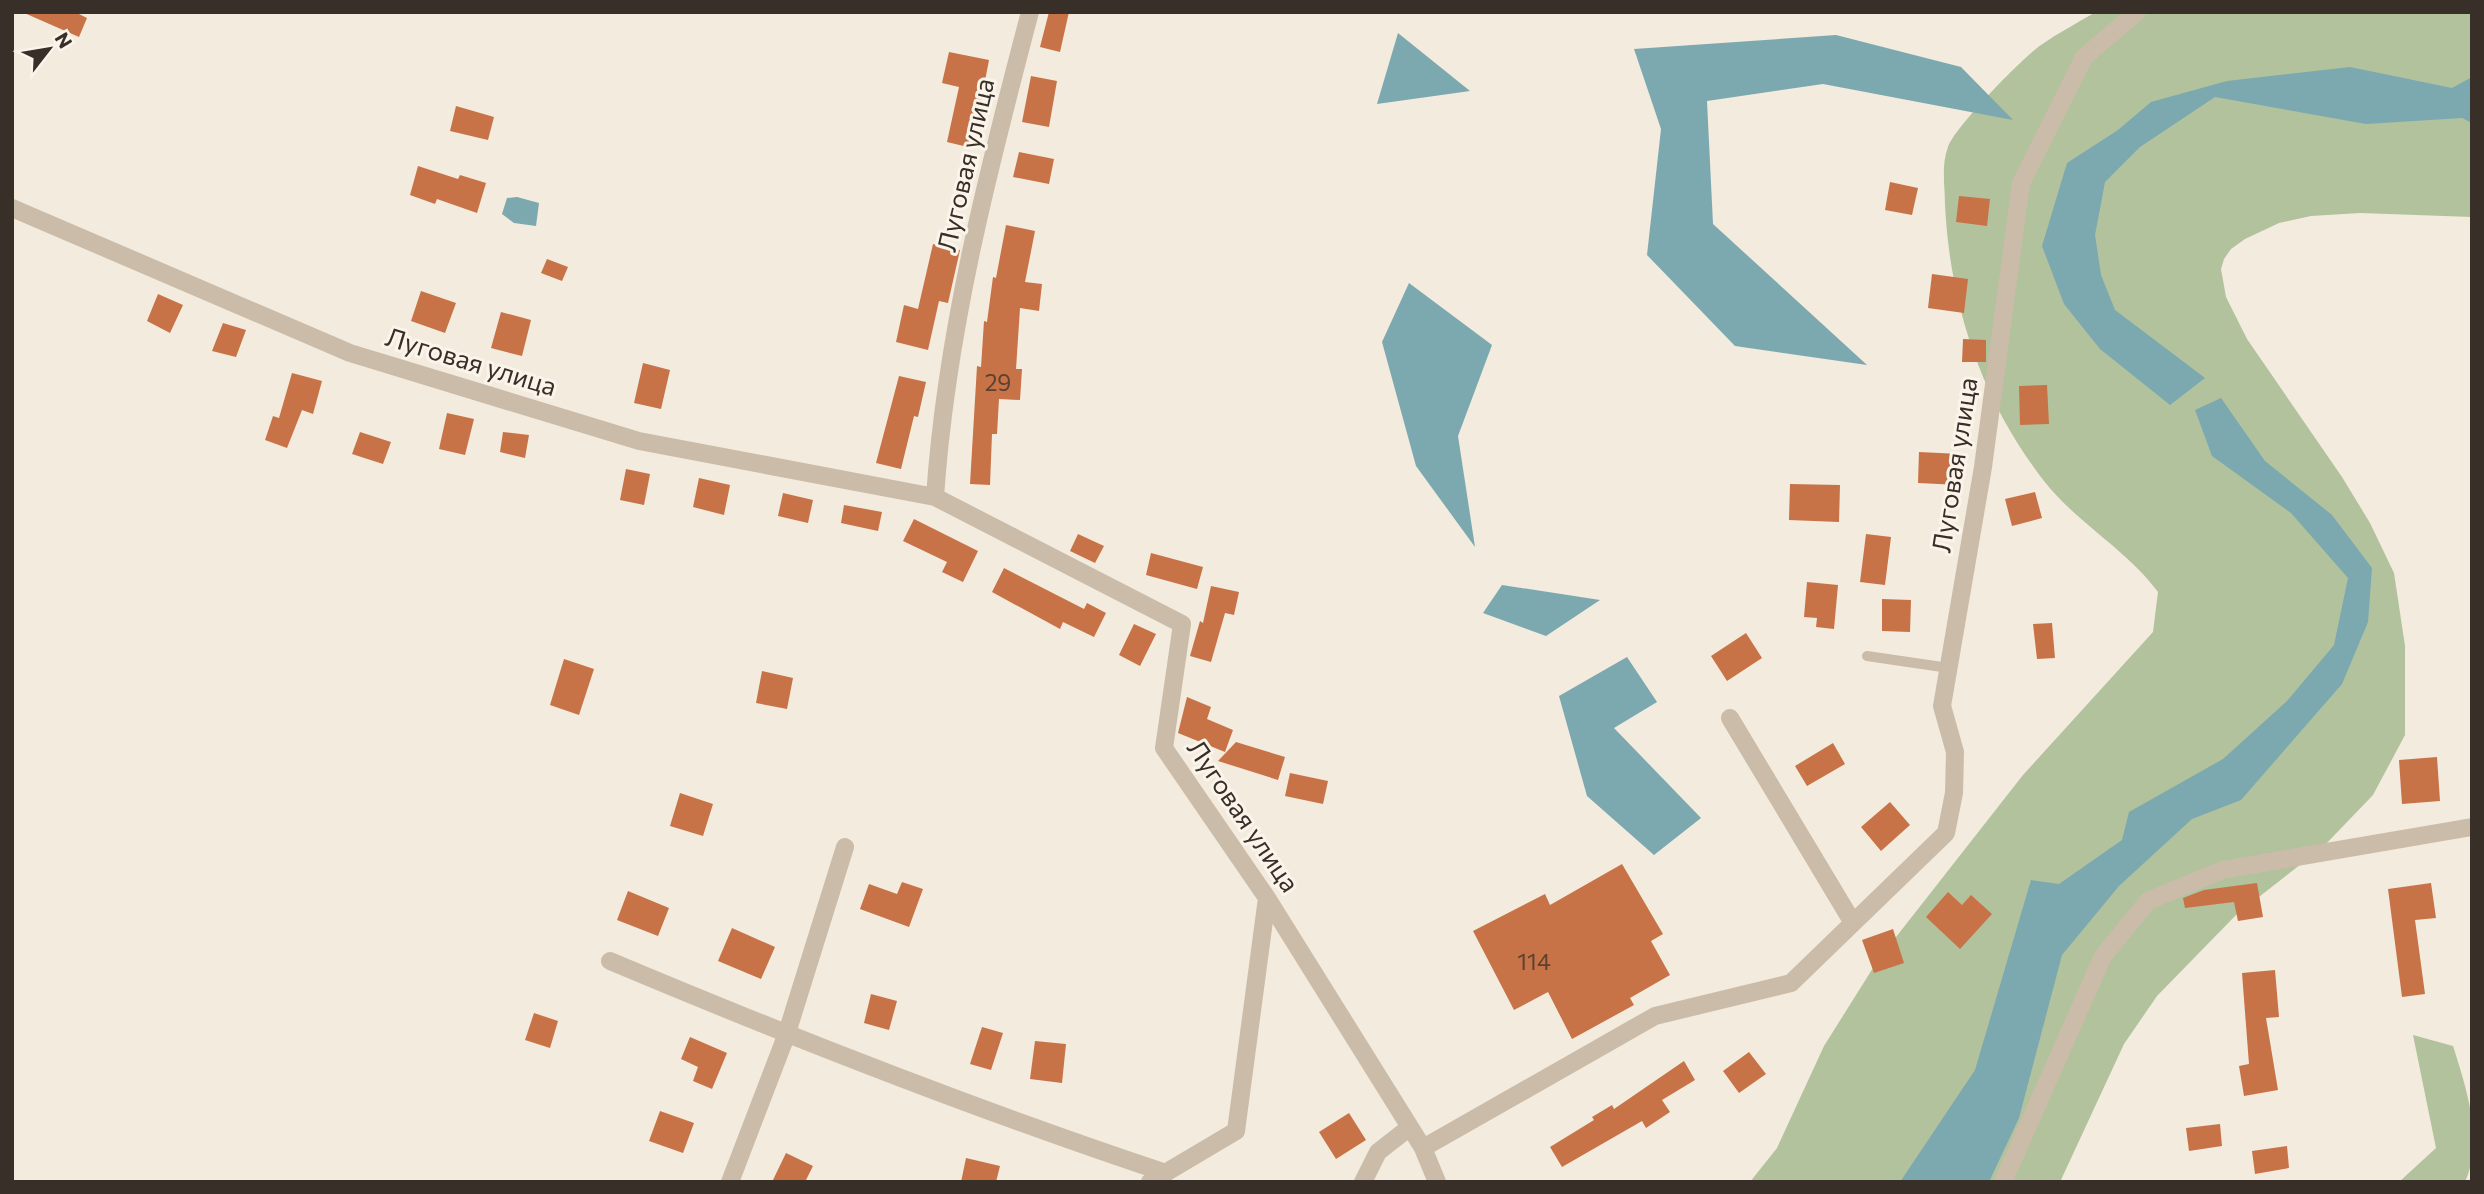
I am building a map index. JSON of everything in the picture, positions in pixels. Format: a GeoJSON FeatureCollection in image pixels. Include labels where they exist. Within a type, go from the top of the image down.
{"type":"FeatureCollection","features":[{"type":"Feature","properties":{"kind":"street","name":"Луговая улица"},"geometry":{"type":"LineString","coordinates":[[935,497],[940,418],[993,151],[1030,12]]}},
{"type":"Feature","properties":{"kind":"street","name":"Луговая улица"},"geometry":{"type":"LineString","coordinates":[[1423,1148],[1655,1016],[1791,983],[1946,833],[1954,793],[1955,752],[1942,706],[1983,467],[2021,183],[2084,57],[2137,12]]}},
{"type":"Feature","properties":{"kind":"street","name":"Луговая улица"},"geometry":{"type":"LineString","coordinates":[[12,208],[350,353],[639,441],[935,497],[1182,624],[1164,748],[1267,898],[1423,1148],[1437,1182]]}},
{"type":"Feature","properties":{"kind":"street"},"geometry":{"type":"LineString","coordinates":[[1730,718],[1853,923]]}},
{"type":"Feature","properties":{"kind":"street"},"geometry":{"type":"LineString","coordinates":[[2003,1182],[2103,956],[2148,901],[2222,870],[2472,827]]}},
{"type":"Feature","properties":{"kind":"street"},"geometry":{"type":"LineString","coordinates":[[730,1182],[786,1036],[845,847]]}},
{"type":"Feature","properties":{"kind":"street"},"geometry":{"type":"LineString","coordinates":[[610,961],[786,1036],[1158,1177],[1236,1131],[1267,898]]}},
{"type":"Feature","properties":{"kind":"street"},"geometry":{"type":"LineString","coordinates":[[1363,1182],[1378,1152],[1410,1127]]}},
{"type":"Feature","properties":{"kind":"lane"},"geometry":{"type":"LineString","coordinates":[[1867,656],[1949,668]]}},
{"type":"Feature","properties":{"kind":"green space"},"geometry":{"type":"Polygon","coordinates":[[[2096,12],[2472,12],[2472,217],[2360,213],[2311,216],[2279,223],[2245,239],[2231,249],[2221,269],[2226,297],[2247,339],[2342,477],[2370,523],[2394,573],[2405,646],[2405,735],[2373,795],[2323,847],[2237,914],[2157,996],[2124,1044],[2060,1182],[1750,1182],[1777,1148],[1824,1046],[1878,960],[2023,775],[2153,632],[2158,592],[2131,562],[2057,496],[2022,450],[2003,418],[1973,351],[1962,316],[1948,243],[1944,168],[1948,147],[1953,138],[1990,93],[2032,52],[2096,12]]]}},
{"type":"Feature","properties":{"kind":"green space"},"geometry":{"type":"Polygon","coordinates":[[[2413,1035],[2453,1046],[2468,1096],[2473,1131],[2473,1149],[2465,1182],[2399,1182],[2436,1148],[2413,1035]]]}},
{"type":"Feature","properties":{"kind":"water"},"geometry":{"type":"Polygon","coordinates":[[[1398,33],[1470,91],[1377,104],[1398,33]]]}},
{"type":"Feature","properties":{"kind":"water"},"geometry":{"type":"Polygon","coordinates":[[[1836,35],[1961,67],[2013,120],[1823,84],[1707,101],[1713,224],[1867,365],[1735,346],[1647,255],[1661,129],[1634,49],[1836,35]]]}},
{"type":"Feature","properties":{"kind":"water"},"geometry":{"type":"Polygon","coordinates":[[[2350,67],[2452,88],[2472,77],[2472,123],[2462,118],[2366,124],[2215,97],[2140,147],[2105,182],[2095,235],[2101,275],[2115,310],[2205,378],[2170,405],[2100,349],[2064,304],[2042,246],[2067,163],[2118,130],[2151,102],[2227,81],[2350,67]]]}},
{"type":"Feature","properties":{"kind":"water"},"geometry":{"type":"Polygon","coordinates":[[[517,197],[539,203],[536,226],[514,223],[502,214],[507,198],[517,197]]]}},
{"type":"Feature","properties":{"kind":"water"},"geometry":{"type":"Polygon","coordinates":[[[1409,283],[1492,345],[1458,436],[1475,547],[1416,466],[1382,342],[1409,283]]]}},
{"type":"Feature","properties":{"kind":"water"},"geometry":{"type":"Polygon","coordinates":[[[2221,398],[2265,461],[2332,515],[2372,568],[2368,622],[2342,684],[2241,800],[2192,819],[2119,886],[2062,955],[2019,1118],[1989,1182],[1900,1182],[1975,1070],[2031,880],[2059,884],[2122,840],[2129,812],[2223,759],[2287,701],[2334,645],[2348,578],[2291,513],[2212,456],[2195,410],[2221,398]]]}},
{"type":"Feature","properties":{"kind":"water"},"geometry":{"type":"Polygon","coordinates":[[[1502,585],[1600,600],[1546,636],[1483,613],[1502,585]]]}},
{"type":"Feature","properties":{"kind":"water"},"geometry":{"type":"Polygon","coordinates":[[[1627,657],[1657,702],[1614,728],[1701,818],[1654,855],[1587,796],[1559,696],[1627,657]]]}},
{"type":"Feature","properties":{"kind":"building"},"geometry":{"type":"Polygon","coordinates":[[[22,12],[75,12],[87,18],[79,37],[22,12]]]}},
{"type":"Feature","properties":{"kind":"building"},"geometry":{"type":"Polygon","coordinates":[[[1049,12],[1069,12],[1060,52],[1040,47],[1049,12]]]}},
{"type":"Feature","properties":{"kind":"building"},"geometry":{"type":"Polygon","coordinates":[[[949,52],[989,60],[972,148],[947,142],[959,87],[942,83],[949,52]]]}},
{"type":"Feature","properties":{"kind":"building"},"geometry":{"type":"Polygon","coordinates":[[[1031,76],[1057,81],[1049,127],[1022,122],[1031,76]]]}},
{"type":"Feature","properties":{"kind":"building"},"geometry":{"type":"Polygon","coordinates":[[[456,106],[494,117],[488,140],[450,131],[456,106]]]}},
{"type":"Feature","properties":{"kind":"building"},"geometry":{"type":"Polygon","coordinates":[[[1019,152],[1054,159],[1049,184],[1013,177],[1019,152]]]}},
{"type":"Feature","properties":{"kind":"building"},"geometry":{"type":"Polygon","coordinates":[[[418,166],[458,179],[460,175],[486,183],[477,213],[437,199],[435,204],[410,195],[418,166]]]}},
{"type":"Feature","properties":{"kind":"building"},"geometry":{"type":"Polygon","coordinates":[[[1890,182],[1918,188],[1912,215],[1885,210],[1890,182]]]}},
{"type":"Feature","properties":{"kind":"building"},"geometry":{"type":"Polygon","coordinates":[[[1959,196],[1990,199],[1987,226],[1956,222],[1959,196]]]}},
{"type":"Feature","properties":{"kind":"building"},"geometry":{"type":"Polygon","coordinates":[[[1006,225],[1035,231],[1025,282],[1042,284],[1039,311],[1020,308],[1016,369],[1022,369],[1020,400],[999,399],[997,434],[992,434],[990,485],[970,484],[977,366],[981,367],[984,321],[987,322],[993,277],[996,278],[1006,225]]]}},
{"type":"Feature","properties":{"kind":"building"},"geometry":{"type":"Polygon","coordinates":[[[933,244],[960,250],[948,303],[939,301],[928,350],[896,342],[904,305],[918,309],[933,244]]]}},
{"type":"Feature","properties":{"kind":"building"},"geometry":{"type":"Polygon","coordinates":[[[547,259],[568,267],[562,281],[541,273],[547,259]]]}},
{"type":"Feature","properties":{"kind":"building"},"geometry":{"type":"Polygon","coordinates":[[[1932,274],[1968,279],[1964,313],[1928,308],[1932,274]]]}},
{"type":"Feature","properties":{"kind":"building"},"geometry":{"type":"Polygon","coordinates":[[[421,291],[456,303],[445,333],[411,321],[421,291]]]}},
{"type":"Feature","properties":{"kind":"building"},"geometry":{"type":"Polygon","coordinates":[[[158,294],[183,305],[170,333],[147,321],[158,294]]]}},
{"type":"Feature","properties":{"kind":"building"},"geometry":{"type":"Polygon","coordinates":[[[501,312],[531,320],[522,356],[491,348],[501,312]]]}},
{"type":"Feature","properties":{"kind":"building"},"geometry":{"type":"Polygon","coordinates":[[[223,323],[246,330],[236,357],[212,351],[223,323]]]}},
{"type":"Feature","properties":{"kind":"building"},"geometry":{"type":"Polygon","coordinates":[[[1963,339],[1986,340],[1986,362],[1962,362],[1963,339]]]}},
{"type":"Feature","properties":{"kind":"building"},"geometry":{"type":"Polygon","coordinates":[[[643,363],[670,370],[661,409],[634,403],[643,363]]]}},
{"type":"Feature","properties":{"kind":"building"},"geometry":{"type":"Polygon","coordinates":[[[292,373],[322,381],[313,414],[302,410],[287,448],[265,440],[273,416],[279,418],[292,373]]]}},
{"type":"Feature","properties":{"kind":"building"},"geometry":{"type":"Polygon","coordinates":[[[899,376],[926,382],[918,417],[914,416],[901,469],[876,463],[899,376]]]}},
{"type":"Feature","properties":{"kind":"building"},"geometry":{"type":"Polygon","coordinates":[[[2047,385],[2049,424],[2020,425],[2019,386],[2047,385]]]}},
{"type":"Feature","properties":{"kind":"building"},"geometry":{"type":"Polygon","coordinates":[[[447,413],[474,419],[465,455],[439,449],[447,413]]]}},
{"type":"Feature","properties":{"kind":"building"},"geometry":{"type":"Polygon","coordinates":[[[360,432],[391,442],[383,464],[352,454],[360,432]]]}},
{"type":"Feature","properties":{"kind":"building"},"geometry":{"type":"Polygon","coordinates":[[[503,432],[529,435],[525,458],[500,452],[503,432]]]}},
{"type":"Feature","properties":{"kind":"building"},"geometry":{"type":"Polygon","coordinates":[[[1919,452],[1960,454],[1959,485],[1918,483],[1919,452]]]}},
{"type":"Feature","properties":{"kind":"building"},"geometry":{"type":"Polygon","coordinates":[[[626,469],[650,474],[644,505],[620,500],[626,469]]]}},
{"type":"Feature","properties":{"kind":"building"},"geometry":{"type":"Polygon","coordinates":[[[699,478],[730,485],[724,515],[693,507],[699,478]]]}},
{"type":"Feature","properties":{"kind":"building"},"geometry":{"type":"Polygon","coordinates":[[[1790,484],[1840,485],[1839,522],[1789,520],[1790,484]]]}},
{"type":"Feature","properties":{"kind":"building"},"geometry":{"type":"Polygon","coordinates":[[[2035,492],[2042,518],[2012,526],[2005,499],[2035,492]]]}},
{"type":"Feature","properties":{"kind":"building"},"geometry":{"type":"Polygon","coordinates":[[[783,493],[813,500],[808,523],[778,516],[783,493]]]}},
{"type":"Feature","properties":{"kind":"building"},"geometry":{"type":"Polygon","coordinates":[[[844,505],[882,512],[878,531],[841,523],[844,505]]]}},
{"type":"Feature","properties":{"kind":"building"},"geometry":{"type":"Polygon","coordinates":[[[914,519],[978,551],[963,582],[942,572],[947,562],[903,541],[914,519]]]}},
{"type":"Feature","properties":{"kind":"building"},"geometry":{"type":"Polygon","coordinates":[[[1078,534],[1104,546],[1095,563],[1070,551],[1078,534]]]}},
{"type":"Feature","properties":{"kind":"building"},"geometry":{"type":"Polygon","coordinates":[[[1866,534],[1891,537],[1885,585],[1860,582],[1866,534]]]}},
{"type":"Feature","properties":{"kind":"building"},"geometry":{"type":"Polygon","coordinates":[[[1151,553],[1203,567],[1197,589],[1146,575],[1151,553]]]}},
{"type":"Feature","properties":{"kind":"building"},"geometry":{"type":"Polygon","coordinates":[[[1004,568],[1084,609],[1087,603],[1106,613],[1094,637],[1063,622],[1060,629],[992,592],[1004,568]]]}},
{"type":"Feature","properties":{"kind":"building"},"geometry":{"type":"Polygon","coordinates":[[[1807,582],[1838,585],[1834,629],[1816,627],[1817,618],[1804,617],[1807,582]]]}},
{"type":"Feature","properties":{"kind":"building"},"geometry":{"type":"Polygon","coordinates":[[[1211,586],[1239,592],[1234,615],[1225,613],[1211,662],[1190,656],[1200,621],[1203,623],[1211,586]]]}},
{"type":"Feature","properties":{"kind":"building"},"geometry":{"type":"Polygon","coordinates":[[[1882,599],[1911,600],[1910,632],[1882,631],[1882,599]]]}},
{"type":"Feature","properties":{"kind":"building"},"geometry":{"type":"Polygon","coordinates":[[[2052,623],[2055,658],[2037,659],[2033,624],[2052,623]]]}},
{"type":"Feature","properties":{"kind":"building"},"geometry":{"type":"Polygon","coordinates":[[[1134,624],[1156,634],[1140,666],[1119,655],[1134,624]]]}},
{"type":"Feature","properties":{"kind":"building"},"geometry":{"type":"Polygon","coordinates":[[[1746,633],[1762,658],[1727,681],[1711,656],[1746,633]]]}},
{"type":"Feature","properties":{"kind":"building"},"geometry":{"type":"Polygon","coordinates":[[[564,659],[594,669],[579,715],[550,705],[564,659]]]}},
{"type":"Feature","properties":{"kind":"building"},"geometry":{"type":"Polygon","coordinates":[[[762,671],[793,678],[787,709],[756,703],[762,671]]]}},
{"type":"Feature","properties":{"kind":"building"},"geometry":{"type":"Polygon","coordinates":[[[1187,697],[1211,707],[1207,719],[1233,730],[1225,752],[1178,733],[1187,697]]]}},
{"type":"Feature","properties":{"kind":"building"},"geometry":{"type":"Polygon","coordinates":[[[1236,742],[1285,757],[1278,780],[1218,761],[1236,742]]]}},
{"type":"Feature","properties":{"kind":"building"},"geometry":{"type":"Polygon","coordinates":[[[1833,743],[1845,764],[1807,786],[1795,766],[1833,743]]]}},
{"type":"Feature","properties":{"kind":"building"},"geometry":{"type":"Polygon","coordinates":[[[2437,757],[2440,801],[2402,804],[2399,760],[2437,757]]]}},
{"type":"Feature","properties":{"kind":"building"},"geometry":{"type":"Polygon","coordinates":[[[1290,773],[1328,781],[1323,804],[1285,796],[1290,773]]]}},
{"type":"Feature","properties":{"kind":"building"},"geometry":{"type":"Polygon","coordinates":[[[680,793],[713,804],[703,836],[670,826],[680,793]]]}},
{"type":"Feature","properties":{"kind":"building"},"geometry":{"type":"Polygon","coordinates":[[[1890,802],[1910,825],[1881,851],[1861,827],[1890,802]]]}},
{"type":"Feature","properties":{"kind":"building"},"geometry":{"type":"Polygon","coordinates":[[[1622,864],[1663,934],[1651,941],[1670,975],[1630,998],[1634,1005],[1572,1039],[1548,992],[1514,1010],[1473,931],[1545,894],[1550,905],[1622,864]]]}},
{"type":"Feature","properties":{"kind":"building"},"geometry":{"type":"Polygon","coordinates":[[[902,882],[923,889],[909,927],[860,909],[869,884],[897,894],[902,882]]]}},
{"type":"Feature","properties":{"kind":"building"},"geometry":{"type":"Polygon","coordinates":[[[2257,883],[2263,917],[2238,921],[2234,902],[2185,908],[2183,898],[2204,890],[2257,883]]]}},
{"type":"Feature","properties":{"kind":"building"},"geometry":{"type":"Polygon","coordinates":[[[2431,883],[2436,918],[2415,920],[2425,994],[2402,997],[2388,889],[2431,883]]]}},
{"type":"Feature","properties":{"kind":"building"},"geometry":{"type":"Polygon","coordinates":[[[628,891],[669,908],[658,936],[617,920],[628,891]]]}},
{"type":"Feature","properties":{"kind":"building"},"geometry":{"type":"Polygon","coordinates":[[[1948,892],[1962,905],[1971,895],[1992,914],[1960,949],[1926,917],[1948,892]]]}},
{"type":"Feature","properties":{"kind":"building"},"geometry":{"type":"Polygon","coordinates":[[[732,928],[775,947],[761,979],[718,961],[732,928]]]}},
{"type":"Feature","properties":{"kind":"building"},"geometry":{"type":"Polygon","coordinates":[[[1893,929],[1904,963],[1874,973],[1862,940],[1893,929]]]}},
{"type":"Feature","properties":{"kind":"building"},"geometry":{"type":"Polygon","coordinates":[[[2275,970],[2279,1017],[2266,1018],[2278,1090],[2244,1096],[2239,1066],[2249,1064],[2242,973],[2275,970]]]}},
{"type":"Feature","properties":{"kind":"building"},"geometry":{"type":"Polygon","coordinates":[[[871,994],[897,1001],[889,1030],[864,1023],[871,994]]]}},
{"type":"Feature","properties":{"kind":"building"},"geometry":{"type":"Polygon","coordinates":[[[534,1013],[558,1021],[550,1048],[525,1040],[534,1013]]]}},
{"type":"Feature","properties":{"kind":"building"},"geometry":{"type":"Polygon","coordinates":[[[982,1027],[1003,1033],[991,1070],[970,1064],[982,1027]]]}},
{"type":"Feature","properties":{"kind":"building"},"geometry":{"type":"Polygon","coordinates":[[[690,1037],[727,1053],[712,1089],[693,1081],[698,1067],[681,1059],[690,1037]]]}},
{"type":"Feature","properties":{"kind":"building"},"geometry":{"type":"Polygon","coordinates":[[[1035,1041],[1066,1044],[1062,1083],[1030,1079],[1035,1041]]]}},
{"type":"Feature","properties":{"kind":"building"},"geometry":{"type":"Polygon","coordinates":[[[1749,1052],[1766,1074],[1739,1093],[1723,1071],[1749,1052]]]}},
{"type":"Feature","properties":{"kind":"building"},"geometry":{"type":"Polygon","coordinates":[[[1684,1061],[1695,1080],[1662,1100],[1670,1112],[1646,1128],[1642,1121],[1562,1167],[1550,1147],[1594,1120],[1592,1117],[1612,1105],[1614,1109],[1684,1061]]]}},
{"type":"Feature","properties":{"kind":"building"},"geometry":{"type":"Polygon","coordinates":[[[660,1111],[694,1123],[683,1153],[649,1141],[660,1111]]]}},
{"type":"Feature","properties":{"kind":"building"},"geometry":{"type":"Polygon","coordinates":[[[1349,1113],[1366,1140],[1336,1159],[1319,1132],[1349,1113]]]}},
{"type":"Feature","properties":{"kind":"building"},"geometry":{"type":"Polygon","coordinates":[[[2220,1124],[2222,1146],[2189,1151],[2186,1128],[2220,1124]]]}},
{"type":"Feature","properties":{"kind":"building"},"geometry":{"type":"Polygon","coordinates":[[[2287,1146],[2289,1168],[2255,1174],[2252,1151],[2287,1146]]]}},
{"type":"Feature","properties":{"kind":"building"},"geometry":{"type":"Polygon","coordinates":[[[786,1153],[813,1166],[805,1182],[772,1182],[786,1153]]]}},
{"type":"Feature","properties":{"kind":"building"},"geometry":{"type":"Polygon","coordinates":[[[966,1158],[1000,1166],[996,1182],[961,1182],[966,1158]]]}}]}
